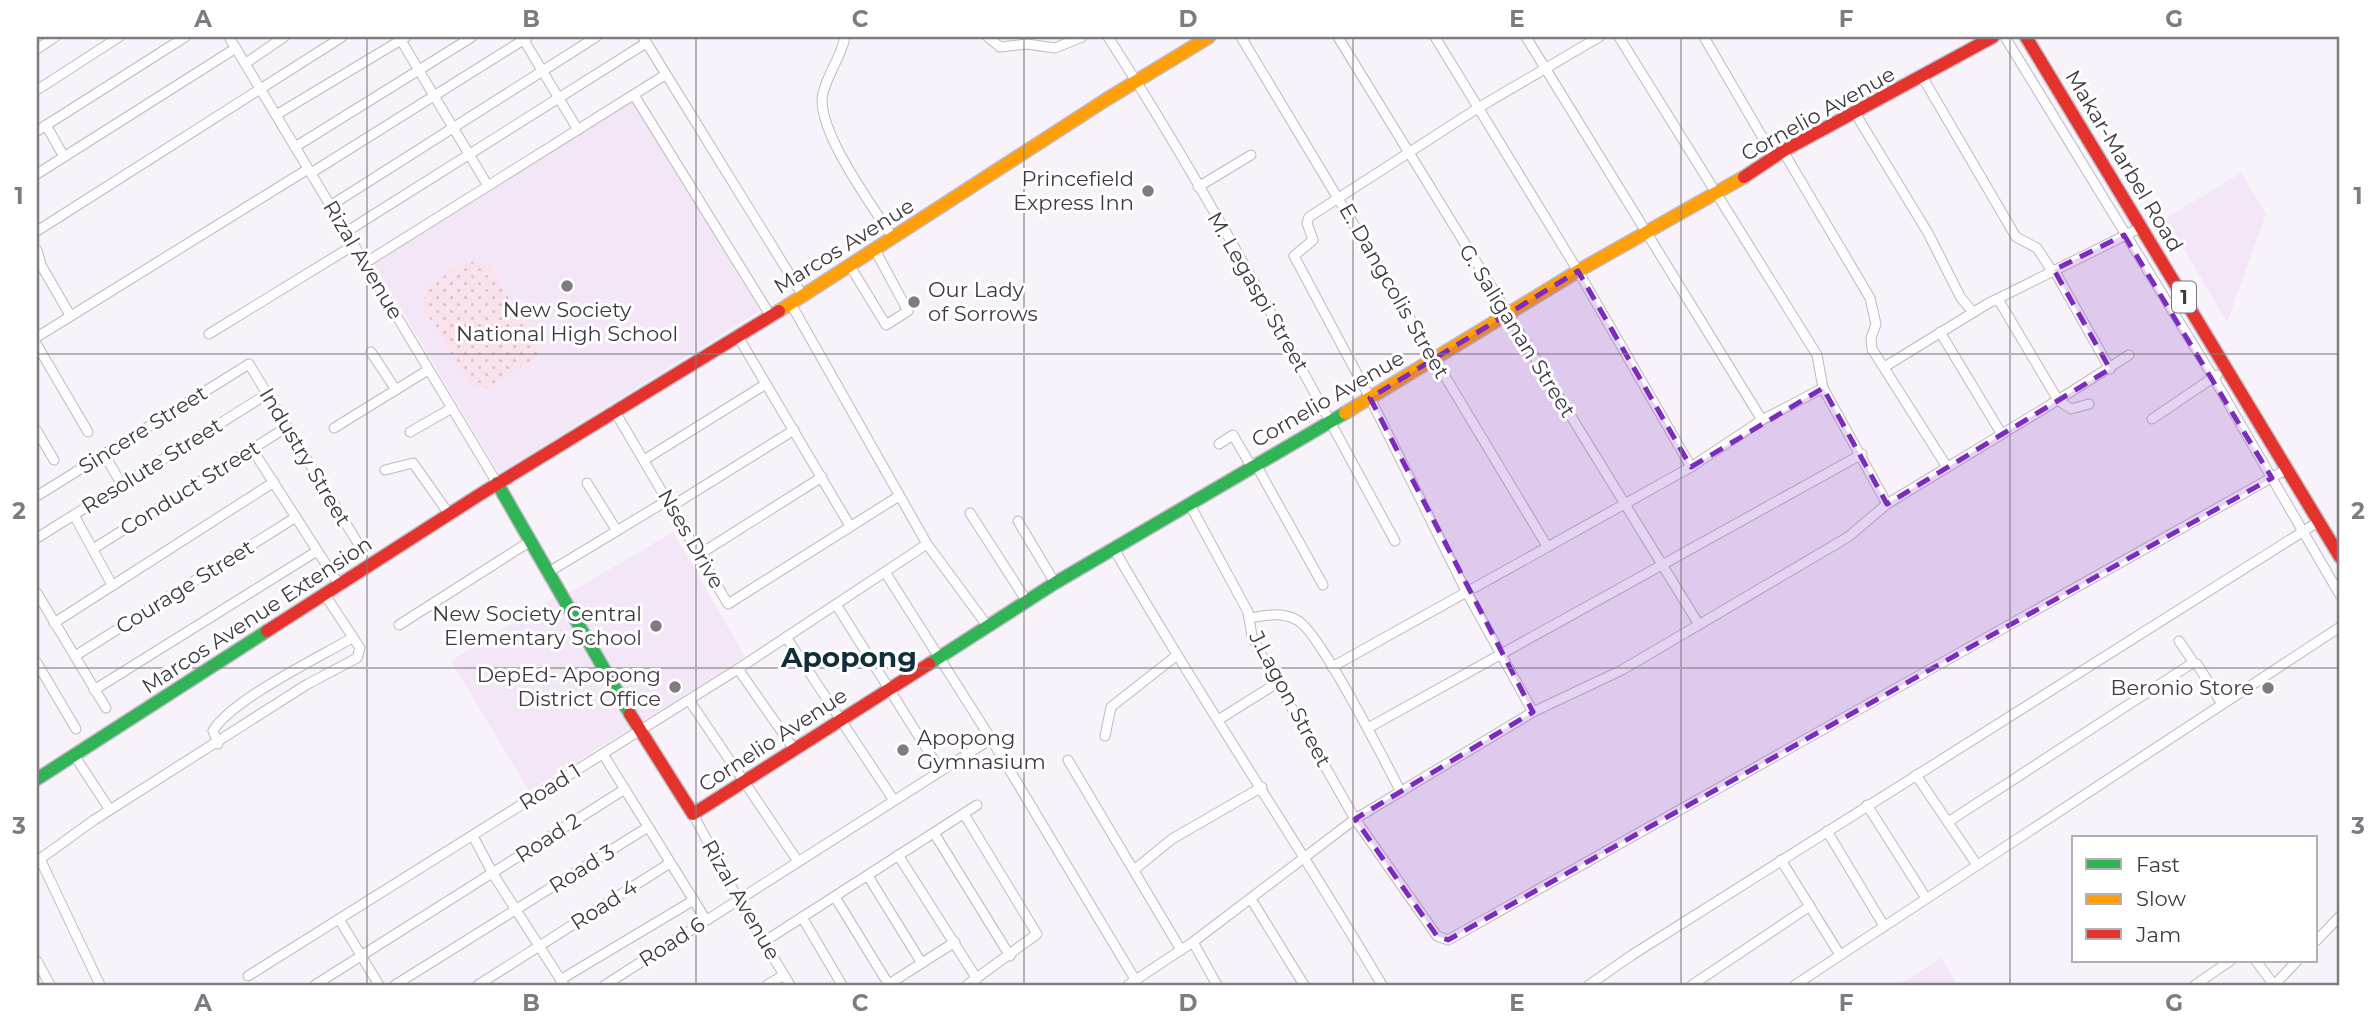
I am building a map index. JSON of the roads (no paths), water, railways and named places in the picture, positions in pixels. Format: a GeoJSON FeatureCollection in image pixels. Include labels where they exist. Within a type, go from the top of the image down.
{"type":"FeatureCollection","features":[{"type":"Feature","properties":{"kind":"street"},"geometry":{"type":"LineString","coordinates":[[37,48],[55,37]]}},
{"type":"Feature","properties":{"kind":"street"},"geometry":{"type":"LineString","coordinates":[[37,90],[120,37]]}},
{"type":"Feature","properties":{"kind":"street"},"geometry":{"type":"LineString","coordinates":[[37,131],[185,37]]}},
{"type":"Feature","properties":{"kind":"street","name":"Rizal Avenue"},"geometry":{"type":"LineString","coordinates":[[229,37],[498,483]]}},
{"type":"Feature","properties":{"kind":"street"},"geometry":{"type":"LineString","coordinates":[[246,63],[284,37]]}},
{"type":"Feature","properties":{"kind":"street"},"geometry":{"type":"LineString","coordinates":[[37,231],[342,37]]}},
{"type":"Feature","properties":{"kind":"street"},"geometry":{"type":"LineString","coordinates":[[295,147],[472,37]]}},
{"type":"Feature","properties":{"kind":"street"},"geometry":{"type":"LineString","coordinates":[[330,206],[596,37]]}},
{"type":"Feature","properties":{"kind":"street"},"geometry":{"type":"LineString","coordinates":[[845,37],[839,58],[823,92],[825,121],[847,168],[893,238]]}},
{"type":"Feature","properties":{"kind":"street"},"geometry":{"type":"LineString","coordinates":[[988,37],[1000,47],[1035,44],[1047,48],[1082,37]]}},
{"type":"Feature","properties":{"kind":"street","name":"M. Legaspi Street"},"geometry":{"type":"LineString","coordinates":[[1108,37],[1138,82],[1198,187],[1331,421],[1395,541]]}},
{"type":"Feature","properties":{"kind":"street","name":"Marcos Avenue"},"geometry":{"type":"LineString","coordinates":[[498,483],[803,296],[1107,99],[1209,37]]}},
{"type":"Feature","properties":{"kind":"street","name":"E. Dangcolis Street"},"geometry":{"type":"LineString","coordinates":[[1241,37],[1547,546]]}},
{"type":"Feature","properties":{"kind":"street","name":"G. Saliganan Street"},"geometry":{"type":"LineString","coordinates":[[1338,37],[1506,315],[1699,623]]}},
{"type":"Feature","properties":{"kind":"street"},"geometry":{"type":"LineString","coordinates":[[1435,37],[1578,271],[1691,467]]}},
{"type":"Feature","properties":{"kind":"street"},"geometry":{"type":"LineString","coordinates":[[1526,37],[1762,420]]}},
{"type":"Feature","properties":{"kind":"street"},"geometry":{"type":"LineString","coordinates":[[1533,712],[1466,591],[1370,398],[1294,256],[1313,240],[1308,218],[1478,108],[1599,37]]}},
{"type":"Feature","properties":{"kind":"street"},"geometry":{"type":"LineString","coordinates":[[1619,37],[1816,355],[1823,388],[1887,504]]}},
{"type":"Feature","properties":{"kind":"street"},"geometry":{"type":"LineString","coordinates":[[1704,37],[1870,298],[1877,324],[1870,344],[1947,467]]}},
{"type":"Feature","properties":{"kind":"street","name":"Cornelio Avenue"},"geometry":{"type":"LineString","coordinates":[[693,814],[1026,600],[1370,398],[1578,271],[1715,195],[1779,154],[1923,78],[1993,37]]}},
{"type":"Feature","properties":{"kind":"street"},"geometry":{"type":"LineString","coordinates":[[2005,37],[2213,377],[2340,595]]}},
{"type":"Feature","properties":{"kind":"street","name":"Makar-Marbel Road"},"geometry":{"type":"LineString","coordinates":[[2026,37],[2318,522],[2340,554]]}},
{"type":"Feature","properties":{"kind":"street"},"geometry":{"type":"LineString","coordinates":[[276,115],[402,38],[488,186]]}},
{"type":"Feature","properties":{"kind":"street"},"geometry":{"type":"LineString","coordinates":[[37,337],[525,38],[578,130]]}},
{"type":"Feature","properties":{"kind":"street"},"geometry":{"type":"LineString","coordinates":[[346,232],[559,98],[645,40],[803,296]]}},
{"type":"Feature","properties":{"kind":"street"},"geometry":{"type":"LineString","coordinates":[[37,174],[236,48]]}},
{"type":"Feature","properties":{"kind":"street"},"geometry":{"type":"LineString","coordinates":[[365,263],[665,75]]}},
{"type":"Feature","properties":{"kind":"street"},"geometry":{"type":"LineString","coordinates":[[1923,78],[2016,237],[2037,248],[2110,369]]}},
{"type":"Feature","properties":{"kind":"street"},"geometry":{"type":"LineString","coordinates":[[634,95],[770,315]]}},
{"type":"Feature","properties":{"kind":"street"},"geometry":{"type":"LineString","coordinates":[[1855,113],[1928,233],[1961,298],[1972,312]]}},
{"type":"Feature","properties":{"kind":"street"},"geometry":{"type":"LineString","coordinates":[[46,125],[64,157]]}},
{"type":"Feature","properties":{"kind":"street"},"geometry":{"type":"LineString","coordinates":[[1198,187],[1251,155]]}},
{"type":"Feature","properties":{"kind":"street"},"geometry":{"type":"LineString","coordinates":[[1885,366],[1972,312],[2141,227]]}},
{"type":"Feature","properties":{"kind":"street"},"geometry":{"type":"LineString","coordinates":[[209,334],[354,245]]}},
{"type":"Feature","properties":{"kind":"street"},"geometry":{"type":"LineString","coordinates":[[37,250],[40,265],[70,315]]}},
{"type":"Feature","properties":{"kind":"street"},"geometry":{"type":"LineString","coordinates":[[849,266],[886,325],[908,311],[875,250]]}},
{"type":"Feature","properties":{"kind":"street"},"geometry":{"type":"LineString","coordinates":[[1998,299],[2058,400],[2071,409],[2089,404]]}},
{"type":"Feature","properties":{"kind":"street"},"geometry":{"type":"LineString","coordinates":[[791,303],[927,544],[986,624]]}},
{"type":"Feature","properties":{"kind":"street"},"geometry":{"type":"LineString","coordinates":[[1940,331],[2001,433]]}},
{"type":"Feature","properties":{"kind":"street"},"geometry":{"type":"LineString","coordinates":[[737,335],[850,526]]}},
{"type":"Feature","properties":{"kind":"street"},"geometry":{"type":"LineString","coordinates":[[37,345],[88,432]]}},
{"type":"Feature","properties":{"kind":"street"},"geometry":{"type":"LineString","coordinates":[[371,352],[396,390]]}},
{"type":"Feature","properties":{"kind":"street"},"geometry":{"type":"LineString","coordinates":[[885,572],[991,739],[1132,983],[1193,942],[1355,819],[1533,712],[1622,670],[1848,537],[1887,504],[2129,355]]}},
{"type":"Feature","properties":{"kind":"street","name":"Industry Street"},"geometry":{"type":"LineString","coordinates":[[249,364],[362,550]]}},
{"type":"Feature","properties":{"kind":"street","name":"Sincere Street"},"geometry":{"type":"LineString","coordinates":[[37,496],[249,364]]}},
{"type":"Feature","properties":{"kind":"street"},"geometry":{"type":"LineString","coordinates":[[2152,419],[2227,368]]}},
{"type":"Feature","properties":{"kind":"street"},"geometry":{"type":"LineString","coordinates":[[334,428],[428,370]]}},
{"type":"Feature","properties":{"kind":"street"},"geometry":{"type":"LineString","coordinates":[[644,460],[766,384]]}},
{"type":"Feature","properties":{"kind":"street"},"geometry":{"type":"LineString","coordinates":[[1332,667],[1691,467],[1762,420],[1823,388]]}},
{"type":"Feature","properties":{"kind":"street","name":"Resolute Street"},"geometry":{"type":"LineString","coordinates":[[37,538],[267,394]]}},
{"type":"Feature","properties":{"kind":"street"},"geometry":{"type":"LineString","coordinates":[[410,432],[452,408]]}},
{"type":"Feature","properties":{"kind":"street","name":"Nses Drive"},"geometry":{"type":"LineString","coordinates":[[614,410],[729,604],[899,496]]}},
{"type":"Feature","properties":{"kind":"street","name":"Conduct Street"},"geometry":{"type":"LineString","coordinates":[[93,550],[287,427]]}},
{"type":"Feature","properties":{"kind":"street"},"geometry":{"type":"LineString","coordinates":[[547,573],[794,430]]}},
{"type":"Feature","properties":{"kind":"street"},"geometry":{"type":"LineString","coordinates":[[37,431],[54,460]]}},
{"type":"Feature","properties":{"kind":"street"},"geometry":{"type":"LineString","coordinates":[[1219,443],[1233,435],[1323,585]]}},
{"type":"Feature","properties":{"kind":"street"},"geometry":{"type":"LineString","coordinates":[[253,449],[340,586]]}},
{"type":"Feature","properties":{"kind":"street"},"geometry":{"type":"LineString","coordinates":[[104,454],[122,485]]}},
{"type":"Feature","properties":{"kind":"street"},"geometry":{"type":"LineString","coordinates":[[1368,728],[1861,454]]}},
{"type":"Feature","properties":{"kind":"street"},"geometry":{"type":"LineString","coordinates":[[385,470],[412,463],[449,514]]}},
{"type":"Feature","properties":{"kind":"street","name":"J.Lagon Street"},"geometry":{"type":"LineString","coordinates":[[1190,505],[1249,618],[1252,636],[1355,819],[1437,936],[1448,940],[2287,469]]}},
{"type":"Feature","properties":{"kind":"street"},"geometry":{"type":"LineString","coordinates":[[700,554],[822,477]]}},
{"type":"Feature","properties":{"kind":"street"},"geometry":{"type":"LineString","coordinates":[[54,623],[274,482]]}},
{"type":"Feature","properties":{"kind":"street"},"geometry":{"type":"LineString","coordinates":[[587,482],[617,531]]}},
{"type":"Feature","properties":{"kind":"street"},"geometry":{"type":"LineString","coordinates":[[498,483],[529,542],[639,730],[693,814]]}},
{"type":"Feature","properties":{"kind":"street","name":"Marcos Avenue Extension"},"geometry":{"type":"LineString","coordinates":[[37,779],[498,483]]}},
{"type":"Feature","properties":{"kind":"street"},"geometry":{"type":"LineString","coordinates":[[970,513],[1026,600]]}},
{"type":"Feature","properties":{"kind":"street"},"geometry":{"type":"LineString","coordinates":[[74,515],[112,585]]}},
{"type":"Feature","properties":{"kind":"street","name":"Courage Street"},"geometry":{"type":"LineString","coordinates":[[75,656],[296,517]]}},
{"type":"Feature","properties":{"kind":"street"},"geometry":{"type":"LineString","coordinates":[[1018,521],[1055,583]]}},
{"type":"Feature","properties":{"kind":"street"},"geometry":{"type":"LineString","coordinates":[[1589,985],[1826,831],[2318,522]]}},
{"type":"Feature","properties":{"kind":"street"},"geometry":{"type":"LineString","coordinates":[[399,625],[529,542]]}},
{"type":"Feature","properties":{"kind":"street","name":"Road 1"},"geometry":{"type":"LineString","coordinates":[[248,976],[738,669],[927,544]]}},
{"type":"Feature","properties":{"kind":"street"},"geometry":{"type":"LineString","coordinates":[[1114,549],[1175,656],[1262,787],[1382,985]]}},
{"type":"Feature","properties":{"kind":"street"},"geometry":{"type":"LineString","coordinates":[[94,690],[317,551]]}},
{"type":"Feature","properties":{"kind":"street"},"geometry":{"type":"LineString","coordinates":[[37,593],[106,708]]}},
{"type":"Feature","properties":{"kind":"street"},"geometry":{"type":"LineString","coordinates":[[100,985],[40,862],[42,856],[306,685],[357,658],[360,648],[325,595]]}},
{"type":"Feature","properties":{"kind":"street"},"geometry":{"type":"LineString","coordinates":[[837,606],[940,770]]}},
{"type":"Feature","properties":{"kind":"street"},"geometry":{"type":"LineString","coordinates":[[1249,618],[1284,615],[1306,625],[1368,728],[1401,792]]}},
{"type":"Feature","properties":{"kind":"street"},"geometry":{"type":"LineString","coordinates":[[1795,985],[2340,627]]}},
{"type":"Feature","properties":{"kind":"street"},"geometry":{"type":"LineString","coordinates":[[786,637],[894,799]]}},
{"type":"Feature","properties":{"kind":"street"},"geometry":{"type":"LineString","coordinates":[[218,744],[213,731],[229,714],[352,638]]}},
{"type":"Feature","properties":{"kind":"street"},"geometry":{"type":"LineString","coordinates":[[2179,641],[2222,704]]}},
{"type":"Feature","properties":{"kind":"street"},"geometry":{"type":"LineString","coordinates":[[1105,736],[1111,707],[1175,656]]}},
{"type":"Feature","properties":{"kind":"street"},"geometry":{"type":"LineString","coordinates":[[37,663],[76,729]]}},
{"type":"Feature","properties":{"kind":"street"},"geometry":{"type":"LineString","coordinates":[[1948,822],[2194,663]]}},
{"type":"Feature","properties":{"kind":"street"},"geometry":{"type":"LineString","coordinates":[[738,669],[794,749]]}},
{"type":"Feature","properties":{"kind":"street"},"geometry":{"type":"LineString","coordinates":[[1218,720],[1278,683]]}},
{"type":"Feature","properties":{"kind":"street"},"geometry":{"type":"LineString","coordinates":[[689,700],[797,860]]}},
{"type":"Feature","properties":{"kind":"street","name":"Road 6"},"geometry":{"type":"LineString","coordinates":[[605,985],[797,860],[991,739]]}},
{"type":"Feature","properties":{"kind":"street"},"geometry":{"type":"LineString","coordinates":[[603,754],[706,920]]}},
{"type":"Feature","properties":{"kind":"street"},"geometry":{"type":"LineString","coordinates":[[74,755],[110,810]]}},
{"type":"Feature","properties":{"kind":"street"},"geometry":{"type":"LineString","coordinates":[[1068,760],[1181,950]]}},
{"type":"Feature","properties":{"kind":"street"},"geometry":{"type":"LineString","coordinates":[[1916,775],[1977,865]]}},
{"type":"Feature","properties":{"kind":"street"},"geometry":{"type":"LineString","coordinates":[[1134,870],[1171,839],[1262,787]]}},
{"type":"Feature","properties":{"kind":"street","name":"Road 2"},"geometry":{"type":"LineString","coordinates":[[315,985],[625,789]]}},
{"type":"Feature","properties":{"kind":"street"},"geometry":{"type":"LineString","coordinates":[[765,941],[977,805]]}},
{"type":"Feature","properties":{"kind":"street"},"geometry":{"type":"LineString","coordinates":[[1867,805],[1926,898]]}},
{"type":"Feature","properties":{"kind":"street","name":"Rizal Avenue"},"geometry":{"type":"LineString","coordinates":[[693,814],[738,899],[790,985]]}},
{"type":"Feature","properties":{"kind":"street"},"geometry":{"type":"LineString","coordinates":[[964,814],[1036,931],[1035,938],[967,985]]}},
{"type":"Feature","properties":{"kind":"street","name":"Road 3"},"geometry":{"type":"LineString","coordinates":[[395,985],[648,827]]}},
{"type":"Feature","properties":{"kind":"street"},"geometry":{"type":"LineString","coordinates":[[1826,831],[1884,926]]}},
{"type":"Feature","properties":{"kind":"street"},"geometry":{"type":"LineString","coordinates":[[934,833],[1010,956]]}},
{"type":"Feature","properties":{"kind":"street"},"geometry":{"type":"LineString","coordinates":[[473,836],[493,874],[562,983],[694,900]]}},
{"type":"Feature","properties":{"kind":"street"},"geometry":{"type":"LineString","coordinates":[[898,855],[976,979]]}},
{"type":"Feature","properties":{"kind":"street"},"geometry":{"type":"LineString","coordinates":[[1781,860],[1840,955]]}},
{"type":"Feature","properties":{"kind":"street","name":"Road 4"},"geometry":{"type":"LineString","coordinates":[[478,985],[670,863]]}},
{"type":"Feature","properties":{"kind":"street"},"geometry":{"type":"LineString","coordinates":[[868,876],[921,962]]}},
{"type":"Feature","properties":{"kind":"street"},"geometry":{"type":"LineString","coordinates":[[835,897],[889,985],[955,942]]}},
{"type":"Feature","properties":{"kind":"street"},"geometry":{"type":"LineString","coordinates":[[1251,899],[1304,985]]}},
{"type":"Feature","properties":{"kind":"street"},"geometry":{"type":"LineString","coordinates":[[1692,985],[1810,906]]}},
{"type":"Feature","properties":{"kind":"street"},"geometry":{"type":"LineString","coordinates":[[2318,939],[2340,916]]}},
{"type":"Feature","properties":{"kind":"street"},"geometry":{"type":"LineString","coordinates":[[802,917],[842,985]]}},
{"type":"Feature","properties":{"kind":"street"},"geometry":{"type":"LineString","coordinates":[[339,919],[379,985]]}},
{"type":"Feature","properties":{"kind":"street"},"geometry":{"type":"LineString","coordinates":[[1193,942],[1217,985]]}},
{"type":"Feature","properties":{"kind":"street"},"geometry":{"type":"LineString","coordinates":[[37,961],[50,985]]}},
{"type":"Feature","properties":{"kind":"street"},"geometry":{"type":"LineString","coordinates":[[2195,985],[2229,962]]}},
{"type":"Feature","properties":{"kind":"street"},"geometry":{"type":"LineString","coordinates":[[2257,962],[2274,985],[2296,962]]}},
{"type":"Feature","properties":{"kind":"street"},"geometry":{"type":"LineString","coordinates":[[767,985],[784,975]]}},
{"type":"Feature","properties":{"kind":"waterway"},"geometry":{"type":"LineString","coordinates":[[1168,55],[1197,37]]}},
{"type":"Feature","properties":{"kind":"place","name":"Princefield Express Inn"},"geometry":{"type":"Point","coordinates":[1148,191]}},
{"type":"Feature","properties":{"kind":"place","name":"New Society National High School"},"geometry":{"type":"Point","coordinates":[567,286]}},
{"type":"Feature","properties":{"kind":"place","name":"Our Lady of Sorrows"},"geometry":{"type":"Point","coordinates":[914,302]}},
{"type":"Feature","properties":{"kind":"place","name":"New Society Central Elementary School"},"geometry":{"type":"Point","coordinates":[656,626]}},
{"type":"Feature","properties":{"kind":"place","name":"DepEd- Apopong District Office"},"geometry":{"type":"Point","coordinates":[675,687]}},
{"type":"Feature","properties":{"kind":"place","name":"Beronio Store"},"geometry":{"type":"Point","coordinates":[2268,688]}},
{"type":"Feature","properties":{"kind":"place","name":"Apopong Gymnasium"},"geometry":{"type":"Point","coordinates":[903,750]}},
{"type":"Feature","properties":{"kind":"district","name":"Apopong"},"geometry":{"type":"Point","coordinates":[849,657]}}]}
